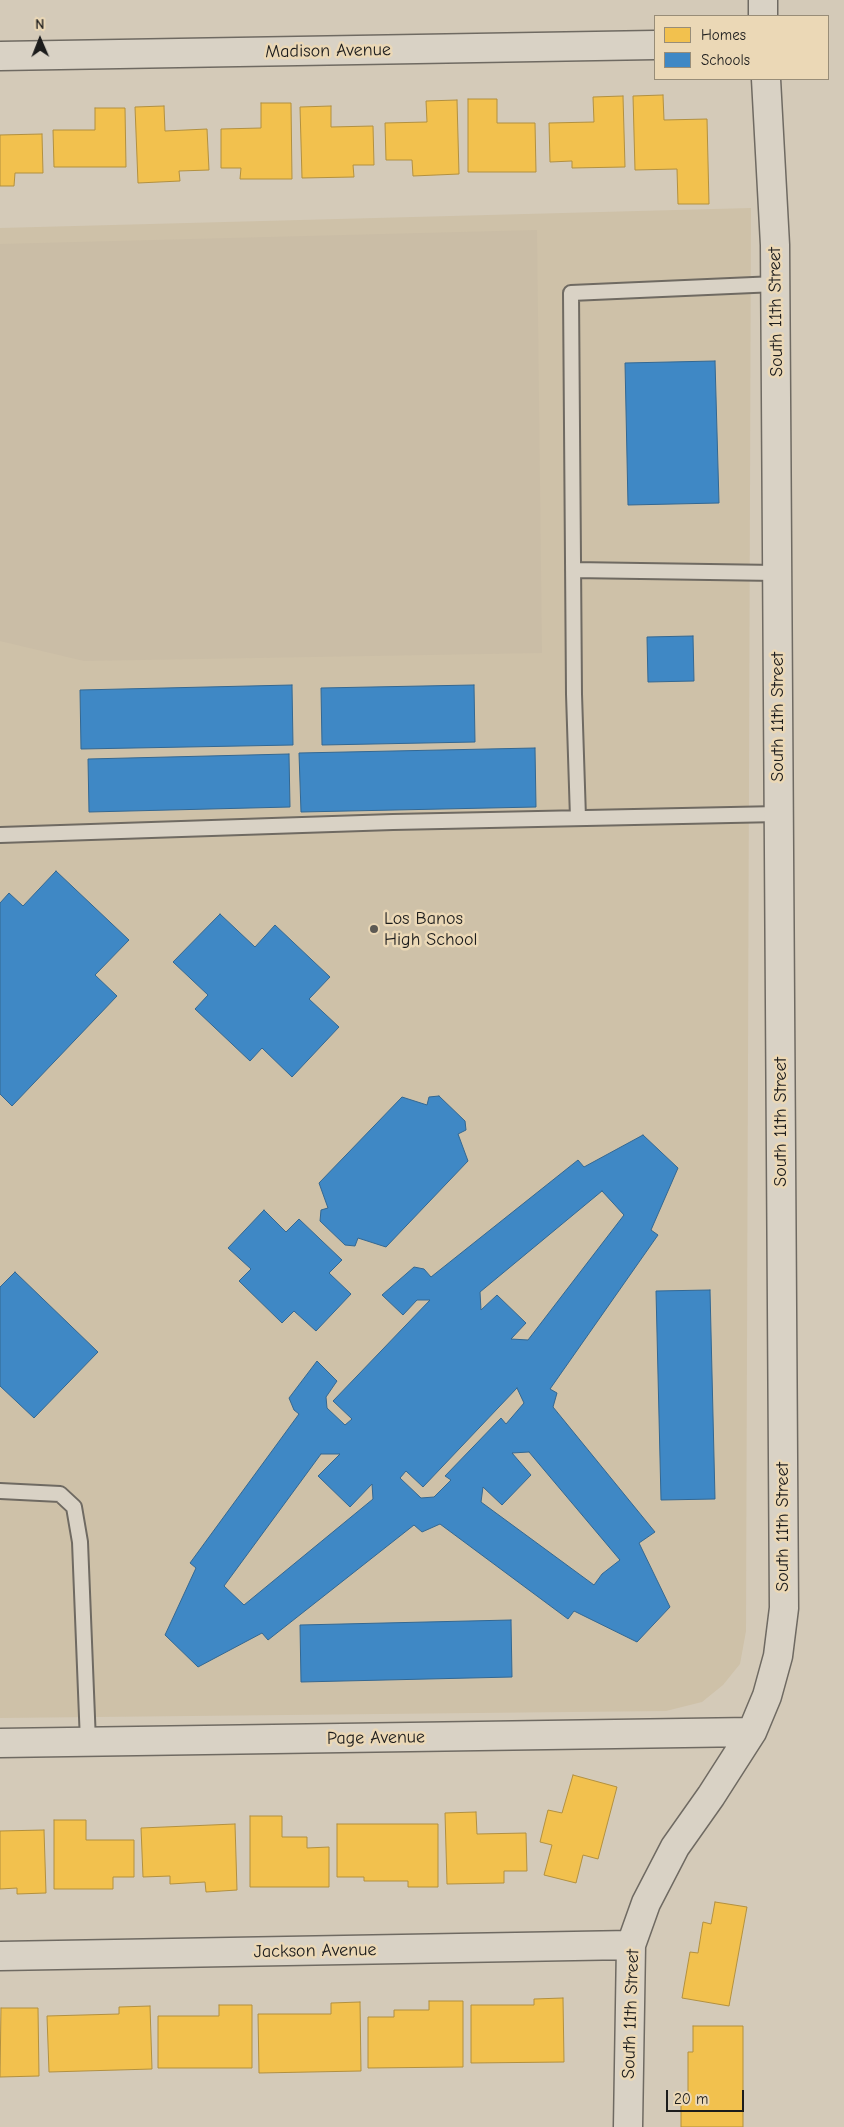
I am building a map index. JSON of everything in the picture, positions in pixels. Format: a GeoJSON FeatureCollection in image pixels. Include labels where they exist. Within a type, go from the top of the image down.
{"type":"FeatureCollection","features":[{"type":"Feature","properties":{"kind":"street"},"geometry":{"type":"LineString","coordinates":[[762,0],[763,15]]}},
{"type":"Feature","properties":{"kind":"street","name":"Madison Avenue"},"geometry":{"type":"LineString","coordinates":[[0,56],[654,45]]}},
{"type":"Feature","properties":{"kind":"street","name":"South 11th Street"},"geometry":{"type":"LineString","coordinates":[[628,2127],[631,1945],[646,1903],[675,1847],[711,1796],[752,1732],[767,1696],[778,1656],[784,1608],[776,245],[766,80]]}},
{"type":"Feature","properties":{"kind":"street","name":"Page Avenue"},"geometry":{"type":"LineString","coordinates":[[0,1743],[752,1732]]}},
{"type":"Feature","properties":{"kind":"street","name":"Jackson Avenue"},"geometry":{"type":"LineString","coordinates":[[0,1956],[631,1945]]}},
{"type":"Feature","properties":{"kind":"lane"},"geometry":{"type":"LineString","coordinates":[[578,818],[573,570],[571,293],[776,284]]}},
{"type":"Feature","properties":{"kind":"lane"},"geometry":{"type":"LineString","coordinates":[[573,570],[777,573]]}},
{"type":"Feature","properties":{"kind":"lane"},"geometry":{"type":"LineString","coordinates":[[0,835],[779,814]]}},
{"type":"Feature","properties":{"kind":"lane"},"geometry":{"type":"LineString","coordinates":[[0,1491],[60,1494],[74,1507],[80,1542],[88,1742]]}},
{"type":"Feature","properties":{"kind":"lane"},"geometry":{"type":"LineString","coordinates":[[0,1726],[0,1743]]}},
{"type":"Feature","properties":{"kind":"shaded area","name":"Los Banos High School"},"geometry":{"type":"Polygon","coordinates":[[[751,208],[746,1631],[740,1664],[723,1685],[702,1702],[666,1711],[0,1718],[0,228],[751,208]]]}},
{"type":"Feature","properties":{"kind":"shaded area"},"geometry":{"type":"Polygon","coordinates":[[[537,230],[542,653],[84,661],[0,641],[0,244],[537,230]]]}},
{"type":"Feature","properties":{"kind":"building: Homes"},"geometry":{"type":"Polygon","coordinates":[[[663,95],[664,120],[707,119],[709,204],[678,204],[677,169],[635,170],[633,96],[663,95]]]}},
{"type":"Feature","properties":{"kind":"building: Homes"},"geometry":{"type":"Polygon","coordinates":[[[623,96],[625,167],[572,168],[572,161],[550,162],[549,123],[594,122],[593,97],[623,96]]]}},
{"type":"Feature","properties":{"kind":"building: Homes"},"geometry":{"type":"Polygon","coordinates":[[[468,99],[497,99],[497,123],[535,123],[536,172],[468,172],[468,99]]]}},
{"type":"Feature","properties":{"kind":"building: Homes"},"geometry":{"type":"Polygon","coordinates":[[[457,100],[459,174],[413,176],[412,160],[386,160],[385,123],[427,122],[426,101],[457,100]]]}},
{"type":"Feature","properties":{"kind":"building: Homes"},"geometry":{"type":"Polygon","coordinates":[[[261,103],[291,103],[292,179],[240,179],[241,168],[221,168],[221,129],[261,128],[261,103]]]}},
{"type":"Feature","properties":{"kind":"building: Homes"},"geometry":{"type":"Polygon","coordinates":[[[164,106],[165,131],[207,129],[209,170],[179,171],[180,181],[138,183],[135,107],[164,106]]]}},
{"type":"Feature","properties":{"kind":"building: Homes"},"geometry":{"type":"Polygon","coordinates":[[[331,106],[331,127],[373,126],[374,165],[353,165],[354,177],[302,178],[300,107],[331,106]]]}},
{"type":"Feature","properties":{"kind":"building: Homes"},"geometry":{"type":"Polygon","coordinates":[[[95,108],[125,108],[126,167],[54,167],[53,130],[95,130],[95,108]]]}},
{"type":"Feature","properties":{"kind":"building: Homes"},"geometry":{"type":"Polygon","coordinates":[[[42,134],[43,173],[15,173],[14,186],[0,186],[0,135],[42,134]]]}},
{"type":"Feature","properties":{"kind":"building: Homes"},"geometry":{"type":"Polygon","coordinates":[[[573,1775],[617,1787],[598,1859],[583,1855],[576,1883],[544,1875],[552,1845],[540,1842],[548,1810],[562,1813],[573,1775]]]}},
{"type":"Feature","properties":{"kind":"building: Homes"},"geometry":{"type":"Polygon","coordinates":[[[476,1812],[477,1834],[526,1833],[527,1871],[504,1871],[504,1883],[447,1884],[445,1813],[476,1812]]]}},
{"type":"Feature","properties":{"kind":"building: Homes"},"geometry":{"type":"Polygon","coordinates":[[[250,1816],[282,1816],[282,1837],[307,1837],[307,1848],[329,1847],[329,1887],[250,1887],[250,1816]]]}},
{"type":"Feature","properties":{"kind":"building: Homes"},"geometry":{"type":"Polygon","coordinates":[[[54,1820],[86,1820],[86,1840],[134,1840],[134,1877],[113,1877],[113,1889],[54,1889],[54,1820]]]}},
{"type":"Feature","properties":{"kind":"building: Homes"},"geometry":{"type":"Polygon","coordinates":[[[235,1824],[237,1890],[206,1892],[205,1882],[170,1884],[170,1876],[143,1877],[141,1828],[235,1824]]]}},
{"type":"Feature","properties":{"kind":"building: Homes"},"geometry":{"type":"Polygon","coordinates":[[[337,1824],[438,1824],[438,1887],[408,1887],[408,1881],[364,1881],[364,1877],[337,1877],[337,1824]]]}},
{"type":"Feature","properties":{"kind":"building: Homes"},"geometry":{"type":"Polygon","coordinates":[[[44,1830],[46,1893],[17,1894],[17,1888],[0,1889],[0,1831],[44,1830]]]}},
{"type":"Feature","properties":{"kind":"building: Homes"},"geometry":{"type":"Polygon","coordinates":[[[715,1902],[747,1907],[729,2006],[682,1998],[690,1952],[698,1953],[703,1922],[711,1924],[715,1902]]]}},
{"type":"Feature","properties":{"kind":"building: Homes"},"geometry":{"type":"Polygon","coordinates":[[[563,1998],[564,2062],[471,2063],[471,2005],[534,2005],[534,1999],[563,1998]]]}},
{"type":"Feature","properties":{"kind":"building: Homes"},"geometry":{"type":"Polygon","coordinates":[[[429,2001],[463,2001],[463,2067],[368,2068],[368,2017],[394,2017],[394,2010],[429,2010],[429,2001]]]}},
{"type":"Feature","properties":{"kind":"building: Homes"},"geometry":{"type":"Polygon","coordinates":[[[360,2002],[361,2071],[259,2073],[258,2014],[331,2014],[331,2003],[360,2002]]]}},
{"type":"Feature","properties":{"kind":"building: Homes"},"geometry":{"type":"Polygon","coordinates":[[[219,2005],[252,2005],[252,2068],[158,2068],[158,2016],[219,2016],[219,2005]]]}},
{"type":"Feature","properties":{"kind":"building: Homes"},"geometry":{"type":"Polygon","coordinates":[[[150,2006],[152,2069],[49,2072],[47,2016],[119,2014],[119,2007],[150,2006]]]}},
{"type":"Feature","properties":{"kind":"building: Homes"},"geometry":{"type":"Polygon","coordinates":[[[1,2008],[38,2008],[39,2076],[0,2077],[1,2008]]]}},
{"type":"Feature","properties":{"kind":"building: Homes"},"geometry":{"type":"Polygon","coordinates":[[[693,2026],[743,2026],[743,2127],[681,2127],[681,2098],[688,2098],[688,2052],[693,2052],[693,2026]]]}},
{"type":"Feature","properties":{"kind":"building: Schools"},"geometry":{"type":"Polygon","coordinates":[[[715,361],[719,503],[628,505],[625,363],[715,361]]]}},
{"type":"Feature","properties":{"kind":"building: Schools"},"geometry":{"type":"Polygon","coordinates":[[[693,636],[694,681],[648,682],[647,637],[693,636]]]}},
{"type":"Feature","properties":{"kind":"building: Schools"},"geometry":{"type":"Polygon","coordinates":[[[292,685],[293,745],[81,749],[80,690],[292,685]]]}},
{"type":"Feature","properties":{"kind":"building: Schools"},"geometry":{"type":"Polygon","coordinates":[[[474,685],[475,742],[322,745],[321,688],[474,685]]]}},
{"type":"Feature","properties":{"kind":"building: Schools"},"geometry":{"type":"Polygon","coordinates":[[[535,748],[536,807],[301,812],[299,753],[535,748]]]}},
{"type":"Feature","properties":{"kind":"building: Schools"},"geometry":{"type":"Polygon","coordinates":[[[289,754],[290,807],[89,812],[88,759],[289,754]]]}},
{"type":"Feature","properties":{"kind":"building: Schools"},"geometry":{"type":"Polygon","coordinates":[[[56,871],[129,940],[95,975],[117,996],[12,1106],[0,1094],[0,903],[9,893],[23,906],[56,871]]]}},
{"type":"Feature","properties":{"kind":"building: Schools"},"geometry":{"type":"Polygon","coordinates":[[[220,914],[255,947],[275,925],[330,977],[309,999],[339,1027],[292,1077],[262,1048],[250,1061],[195,1009],[208,995],[173,962],[220,914]]]}},
{"type":"Feature","properties":{"kind":"building: Schools"},"geometry":{"type":"Polygon","coordinates":[[[439,1096],[465,1121],[466,1130],[458,1134],[468,1161],[386,1247],[358,1238],[355,1246],[345,1245],[320,1221],[321,1210],[328,1208],[319,1183],[402,1097],[427,1105],[429,1097],[439,1096]]]}},
{"type":"Feature","properties":{"kind":"building: Schools"},"geometry":{"type":"Polygon","coordinates":[[[643,1135],[678,1168],[651,1230],[658,1235],[550,1389],[557,1393],[553,1407],[655,1532],[639,1543],[670,1607],[637,1642],[574,1611],[568,1619],[440,1524],[422,1532],[414,1525],[268,1640],[262,1633],[198,1667],[165,1635],[196,1568],[190,1563],[299,1414],[294,1410],[289,1398],[317,1361],[337,1381],[326,1397],[327,1408],[345,1425],[352,1419],[333,1401],[430,1300],[417,1300],[403,1315],[382,1295],[414,1267],[424,1269],[431,1277],[578,1160],[584,1167],[643,1135]],[[602,1191],[480,1292],[481,1310],[497,1295],[526,1323],[511,1339],[528,1340],[624,1215],[602,1191]],[[517,1388],[423,1487],[406,1471],[400,1478],[421,1498],[434,1497],[451,1480],[445,1476],[501,1418],[506,1424],[524,1403],[517,1388]],[[529,1452],[512,1453],[531,1475],[502,1505],[483,1487],[481,1502],[594,1585],[602,1574],[620,1560],[529,1452]],[[321,1454],[224,1586],[244,1605],[373,1499],[372,1484],[350,1507],[318,1476],[340,1454],[321,1454]]]}},
{"type":"Feature","properties":{"kind":"building: Schools"},"geometry":{"type":"Polygon","coordinates":[[[264,1210],[286,1232],[299,1219],[342,1260],[329,1273],[351,1294],[316,1331],[294,1311],[282,1323],[239,1281],[251,1269],[228,1248],[264,1210]]]}},
{"type":"Feature","properties":{"kind":"building: Schools"},"geometry":{"type":"Polygon","coordinates":[[[15,1272],[98,1352],[34,1418],[0,1386],[0,1287],[15,1272]]]}},
{"type":"Feature","properties":{"kind":"building: Schools"},"geometry":{"type":"Polygon","coordinates":[[[710,1290],[715,1499],[661,1500],[656,1291],[710,1290]]]}},
{"type":"Feature","properties":{"kind":"building: Schools"},"geometry":{"type":"Polygon","coordinates":[[[511,1620],[512,1677],[301,1682],[300,1625],[511,1620]]]}},
{"type":"Feature","properties":{"kind":"place","name":"Los Banos High School"},"geometry":{"type":"Point","coordinates":[374,929]}}]}
